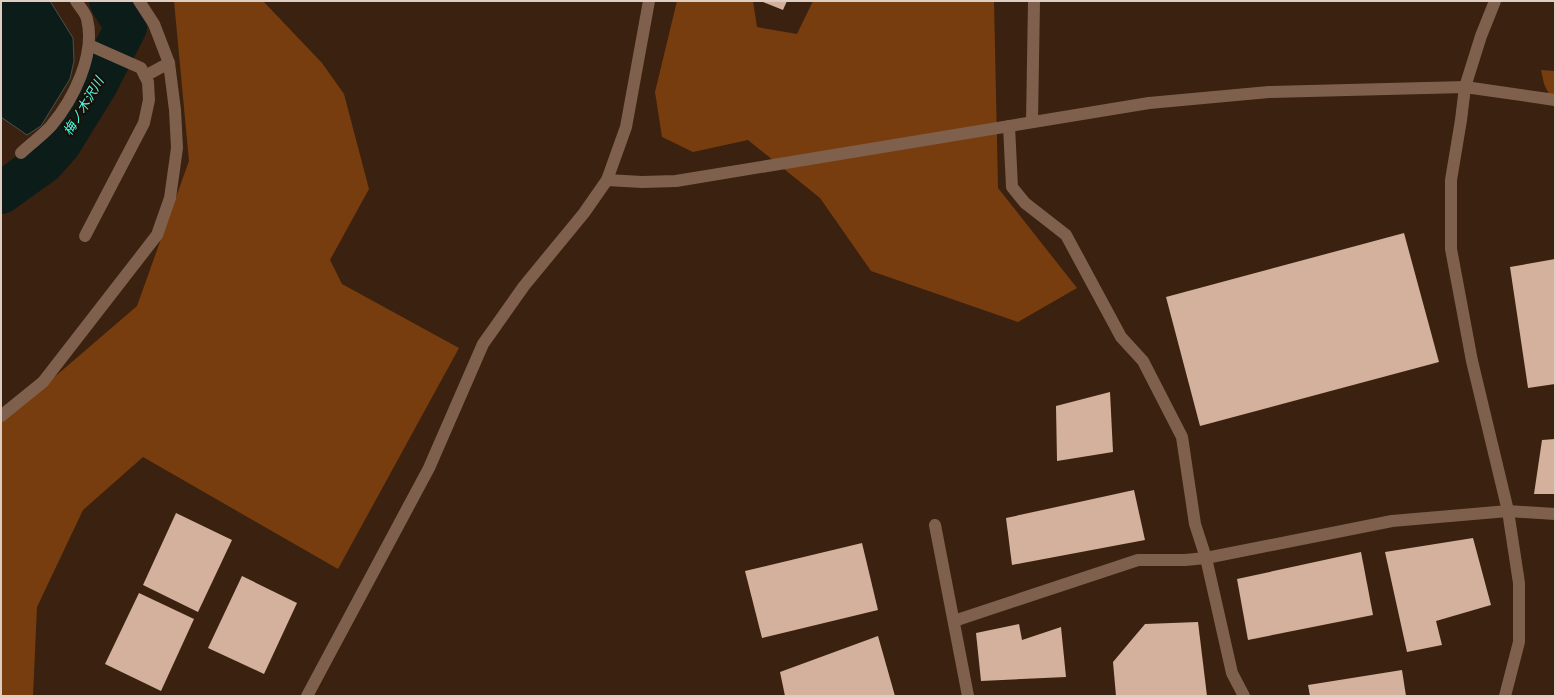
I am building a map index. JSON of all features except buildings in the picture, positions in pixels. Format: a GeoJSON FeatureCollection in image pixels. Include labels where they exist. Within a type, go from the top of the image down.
{"type":"FeatureCollection","features":[{"type":"Feature","properties":{"kind":"street"},"geometry":{"type":"LineString","coordinates":[[21,153],[50,127],[70,99],[86,64],[89,45],[87,18],[76,1]]}},
{"type":"Feature","properties":{"kind":"street"},"geometry":{"type":"LineString","coordinates":[[1,416],[43,382],[157,235],[170,198],[177,148],[175,110],[169,64],[154,24],[139,1]]}},
{"type":"Feature","properties":{"kind":"street"},"geometry":{"type":"LineString","coordinates":[[307,696],[430,468],[483,344],[524,286],[584,213],[607,180],[626,127],[649,1]]}},
{"type":"Feature","properties":{"kind":"street"},"geometry":{"type":"LineString","coordinates":[[1032,122],[1034,1]]}},
{"type":"Feature","properties":{"kind":"street"},"geometry":{"type":"LineString","coordinates":[[1495,1],[1481,36],[1465,88],[1451,180],[1451,249],[1472,361],[1508,511],[1519,583],[1519,642],[1506,696]]}},
{"type":"Feature","properties":{"kind":"street"},"geometry":{"type":"LineString","coordinates":[[84,236],[144,123],[149,100],[148,82],[141,68],[89,45]]}},
{"type":"Feature","properties":{"kind":"street"},"geometry":{"type":"LineString","coordinates":[[145,76],[169,64]]}},
{"type":"Feature","properties":{"kind":"street"},"geometry":{"type":"LineString","coordinates":[[607,180],[642,182],[676,181],[899,146],[1149,103],[1269,92],[1465,88],[1555,100]]}},
{"type":"Feature","properties":{"kind":"street"},"geometry":{"type":"LineString","coordinates":[[1009,126],[1012,187],[1025,203],[1066,235],[1121,337],[1143,361],[1182,437],[1195,524],[1206,558],[1232,672],[1244,696]]}},
{"type":"Feature","properties":{"kind":"street"},"geometry":{"type":"LineString","coordinates":[[954,621],[1138,560],[1185,560],[1206,558],[1392,521],[1508,511],[1555,514]]}},
{"type":"Feature","properties":{"kind":"street"},"geometry":{"type":"LineString","coordinates":[[935,525],[968,696]]}},
{"type":"Feature","properties":{"kind":"shaded area"},"geometry":{"type":"Polygon","coordinates":[[[1,1],[50,1],[73,38],[74,61],[70,79],[41,126],[27,135],[1,117],[1,1]]]}},
{"type":"Feature","properties":{"kind":"shaded area"},"geometry":{"type":"Polygon","coordinates":[[[174,1],[263,1],[322,63],[344,94],[369,189],[330,260],[342,284],[459,348],[338,569],[143,457],[83,510],[37,607],[33,696],[1,696],[1,423],[137,306],[189,161],[174,1]]]}},
{"type":"Feature","properties":{"kind":"shaded area"},"geometry":{"type":"Polygon","coordinates":[[[677,1],[753,1],[757,27],[797,34],[813,1],[994,1],[998,188],[1077,288],[1018,322],[871,271],[820,198],[748,140],[693,152],[662,137],[655,92],[677,1]]]}},
{"type":"Feature","properties":{"kind":"shaded area"},"geometry":{"type":"Polygon","coordinates":[[[1541,70],[1555,71],[1555,98],[1551,98],[1544,84],[1541,70]]]}},
{"type":"Feature","properties":{"kind":"waterway","name":"梅ノ木沢川"},"geometry":{"type":"LineString","coordinates":[[1,193],[43,163],[60,144],[97,84],[126,27],[110,1]]}}]}
